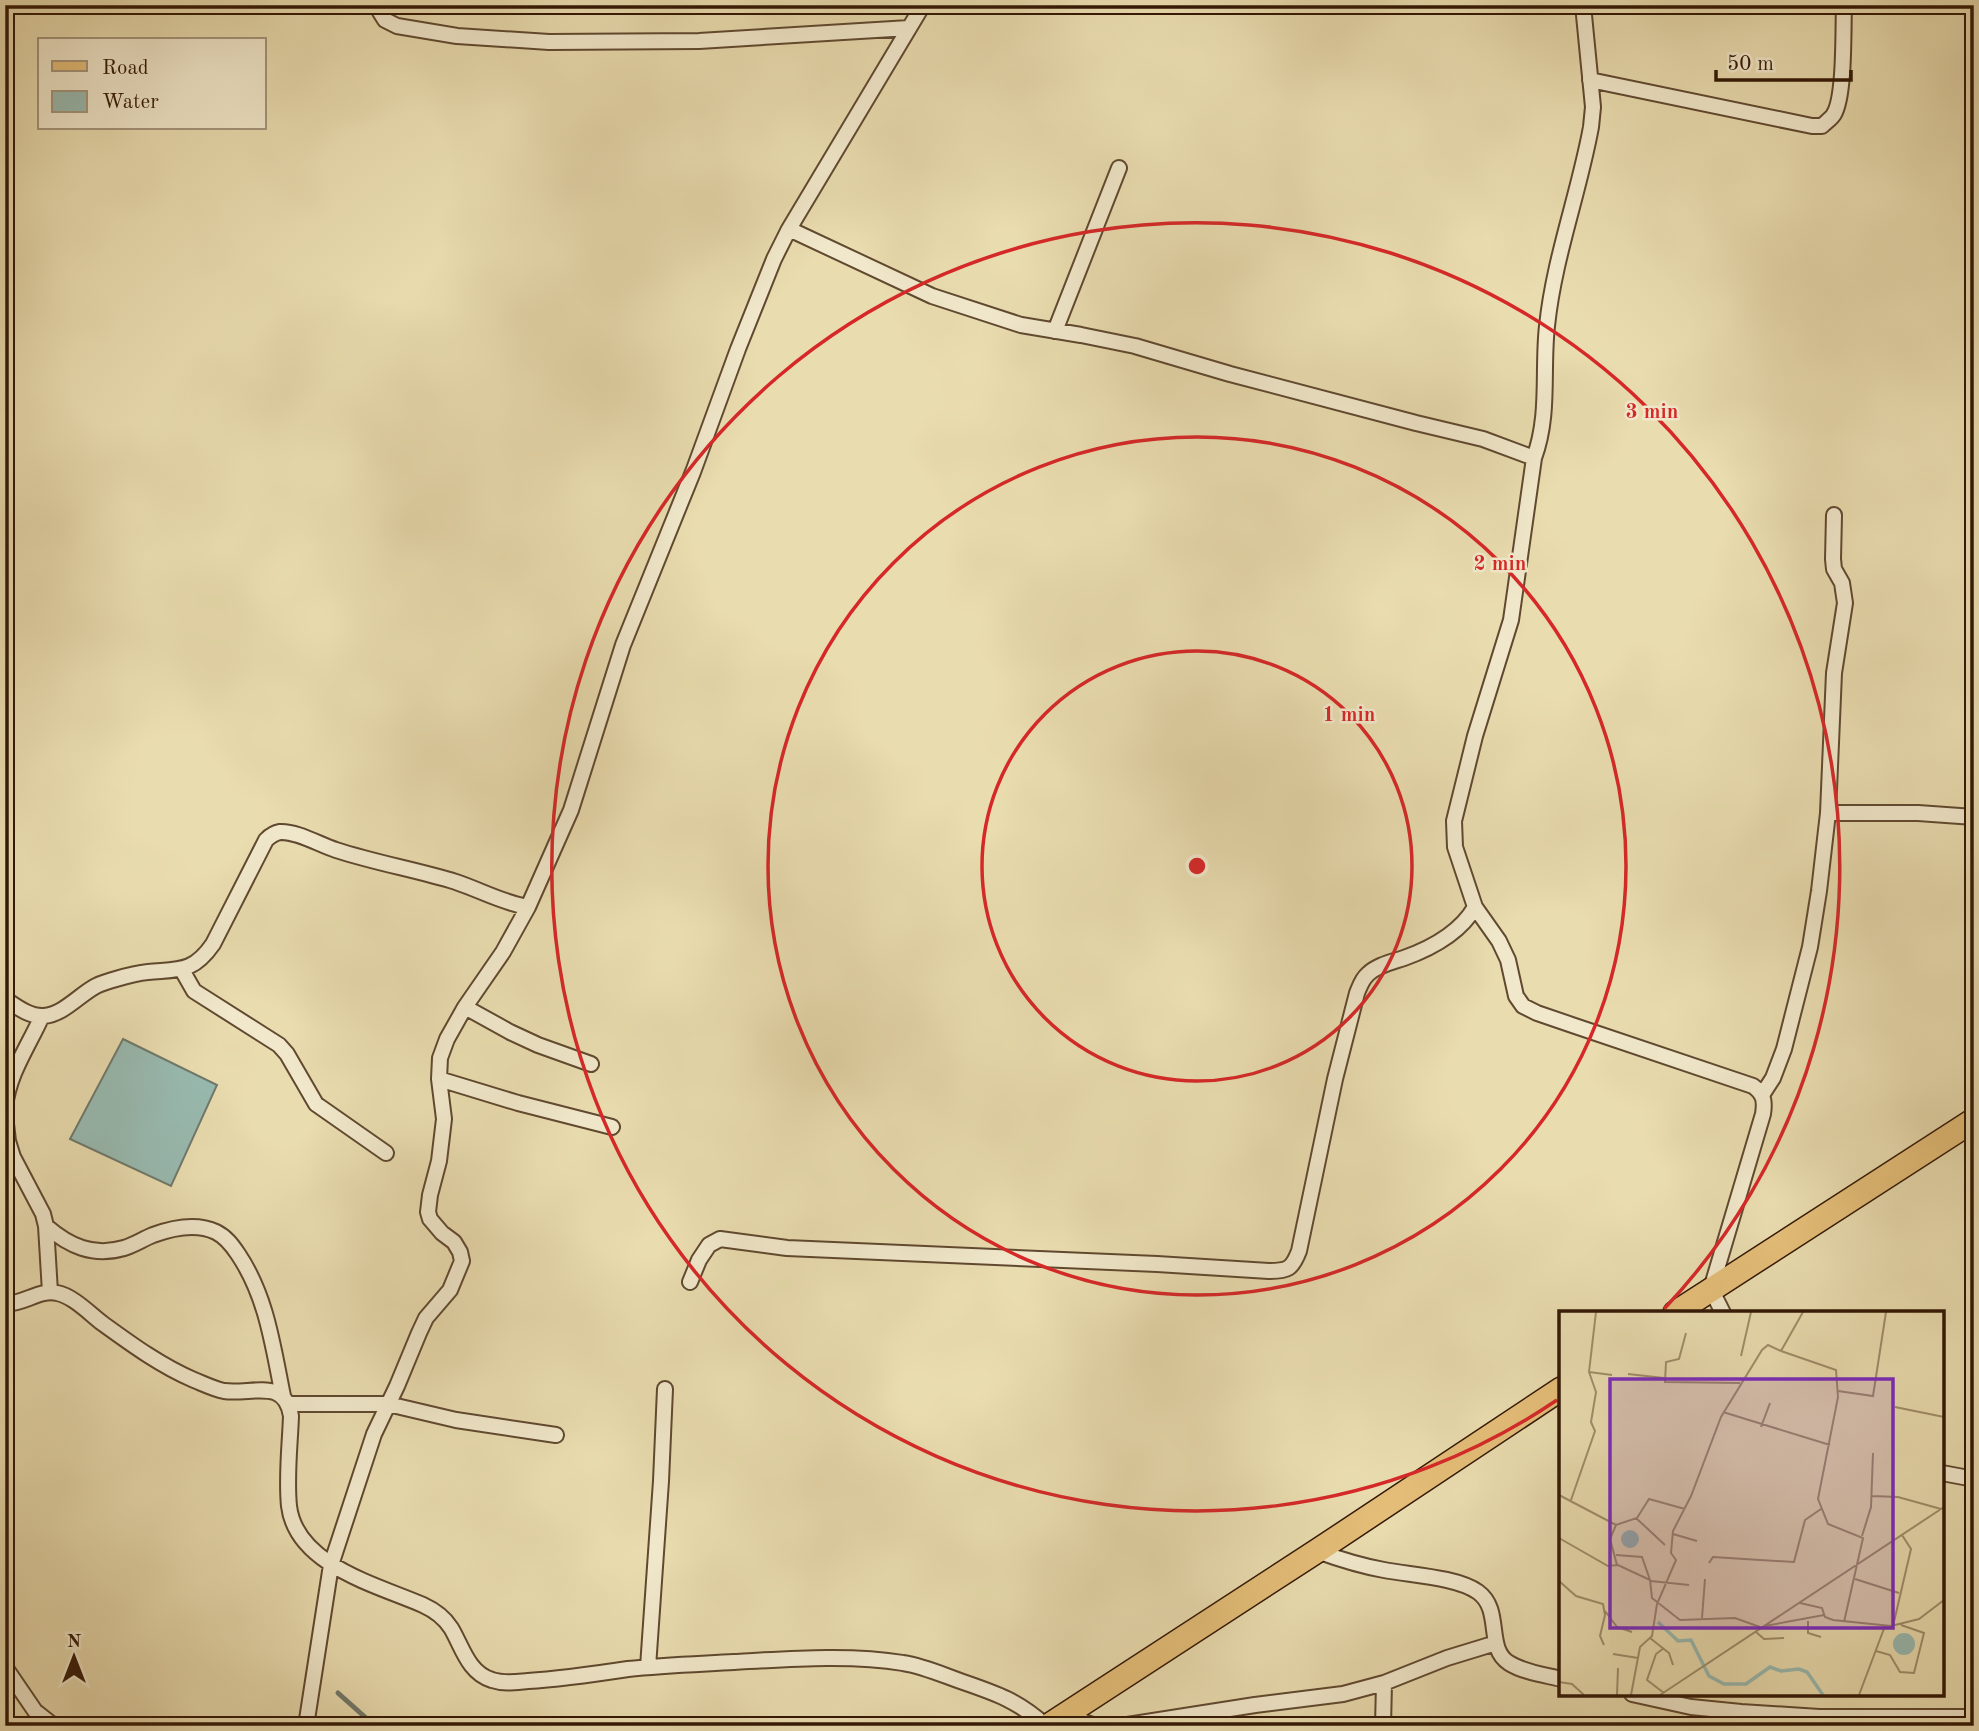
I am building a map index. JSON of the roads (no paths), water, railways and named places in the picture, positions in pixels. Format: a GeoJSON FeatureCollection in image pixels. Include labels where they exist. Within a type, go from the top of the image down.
{"type":"FeatureCollection","features":[{"type":"Feature","properties":{"kind":"main road"},"geometry":{"type":"LineString","coordinates":[[1678,1311],[1974,1120]]}},
{"type":"Feature","properties":{"kind":"main road"},"geometry":{"type":"LineString","coordinates":[[1047,1726],[1559,1390]]}},
{"type":"Feature","properties":{"kind":"street"},"geometry":{"type":"LineString","coordinates":[[378,5],[385,20],[397,26],[457,36],[549,42],[699,41],[909,28]]}},
{"type":"Feature","properties":{"kind":"street"},"geometry":{"type":"LineString","coordinates":[[306,1726],[331,1565],[374,1434],[426,1318],[450,1290],[462,1261],[454,1242],[442,1233],[430,1219],[428,1212],[439,1161],[444,1119],[439,1079],[440,1059],[465,1007],[503,952],[528,907],[571,810],[624,645],[774,259],[789,229],[923,5]]}},
{"type":"Feature","properties":{"kind":"street"},"geometry":{"type":"LineString","coordinates":[[1583,5],[1593,107],[1591,127],[1557,267],[1547,326],[1544,419],[1541,440],[1534,458],[1511,620],[1475,736],[1454,821],[1455,847],[1475,907],[1499,940],[1508,960],[1516,996],[1523,1006],[1753,1086],[1762,1095],[1765,1104],[1763,1114],[1711,1289],[1722,1311]]}},
{"type":"Feature","properties":{"kind":"street"},"geometry":{"type":"LineString","coordinates":[[1590,80],[1822,126],[1834,114],[1839,99],[1844,5]]}},
{"type":"Feature","properties":{"kind":"street"},"geometry":{"type":"LineString","coordinates":[[1055,331],[1119,168]]}},
{"type":"Feature","properties":{"kind":"street"},"geometry":{"type":"LineString","coordinates":[[789,229],[932,296],[1021,325],[1135,346],[1230,374],[1483,439],[1534,458]]}},
{"type":"Feature","properties":{"kind":"street"},"geometry":{"type":"LineString","coordinates":[[1762,1095],[1773,1077],[1784,1049],[1810,947],[1819,891],[1828,813],[1833,692],[1845,603],[1842,583],[1834,569],[1834,515]]}},
{"type":"Feature","properties":{"kind":"street"},"geometry":{"type":"LineString","coordinates":[[1828,813],[1918,813],[1974,817]]}},
{"type":"Feature","properties":{"kind":"street"},"geometry":{"type":"LineString","coordinates":[[5,999],[32,1015],[51,1015],[61,1011],[97,985],[114,979],[146,972],[182,970],[194,965],[209,950],[261,849],[272,835],[279,832],[432,875],[471,887],[514,905],[528,907]]}},
{"type":"Feature","properties":{"kind":"street"},"geometry":{"type":"LineString","coordinates":[[690,1282],[698,1260],[709,1245],[720,1240],[786,1248],[1285,1270],[1295,1262],[1299,1251],[1335,1079],[1361,982],[1379,966],[1435,944],[1454,932],[1469,918],[1475,907]]}},
{"type":"Feature","properties":{"kind":"street"},"geometry":{"type":"LineString","coordinates":[[182,970],[194,991],[279,1045],[316,1104],[386,1153]]}},
{"type":"Feature","properties":{"kind":"street"},"geometry":{"type":"LineString","coordinates":[[465,1007],[519,1037],[590,1063]]}},
{"type":"Feature","properties":{"kind":"street"},"geometry":{"type":"LineString","coordinates":[[5,1107],[7,1088],[42,1016]]}},
{"type":"Feature","properties":{"kind":"street"},"geometry":{"type":"LineString","coordinates":[[439,1079],[612,1127]]}},
{"type":"Feature","properties":{"kind":"street"},"geometry":{"type":"LineString","coordinates":[[5,1115],[13,1157],[43,1214],[49,1255],[50,1292]]}},
{"type":"Feature","properties":{"kind":"street"},"geometry":{"type":"LineString","coordinates":[[46,1226],[60,1238],[91,1251],[126,1247],[171,1229],[187,1227],[204,1228],[228,1240],[250,1272],[260,1293],[290,1416],[289,1506],[294,1526],[331,1565],[364,1582],[431,1608],[451,1629],[469,1663],[489,1680],[504,1683],[648,1667],[770,1660],[842,1659],[904,1663],[998,1694],[1021,1705],[1047,1726]]}},
{"type":"Feature","properties":{"kind":"street"},"geometry":{"type":"LineString","coordinates":[[5,1304],[21,1302],[50,1292],[60,1293],[141,1351],[187,1377],[226,1391],[271,1391],[286,1400],[388,1404],[456,1420],[556,1435]]}},
{"type":"Feature","properties":{"kind":"street"},"geometry":{"type":"LineString","coordinates":[[648,1667],[665,1389]]}},
{"type":"Feature","properties":{"kind":"street"},"geometry":{"type":"LineString","coordinates":[[1944,1473],[1974,1479]]}},
{"type":"Feature","properties":{"kind":"street"},"geometry":{"type":"LineString","coordinates":[[1317,1551],[1382,1570],[1461,1584],[1478,1591],[1487,1601],[1492,1613],[1500,1656],[1510,1664],[1559,1678]]}},
{"type":"Feature","properties":{"kind":"street"},"geometry":{"type":"LineString","coordinates":[[1121,1726],[1343,1694],[1384,1683],[1447,1658],[1496,1643]]}},
{"type":"Feature","properties":{"kind":"street"},"geometry":{"type":"LineString","coordinates":[[5,1667],[35,1711],[54,1726]]}},
{"type":"Feature","properties":{"kind":"street"},"geometry":{"type":"LineString","coordinates":[[1383,1726],[1384,1683]]}},
{"type":"Feature","properties":{"kind":"street"},"geometry":{"type":"LineString","coordinates":[[1642,1696],[1691,1707],[1819,1717],[1916,1721],[1974,1717]]}},
{"type":"Feature","properties":{"kind":"street"},"geometry":{"type":"LineString","coordinates":[[1067,1713],[1096,1726]]}},
{"type":"Feature","properties":{"kind":"water"},"geometry":{"type":"Polygon","coordinates":[[[123,1039],[217,1085],[171,1186],[70,1139],[123,1039]]]}},
{"type":"Feature","properties":{"kind":"waterway"},"geometry":{"type":"LineString","coordinates":[[338,1693],[375,1726]]}}]}
